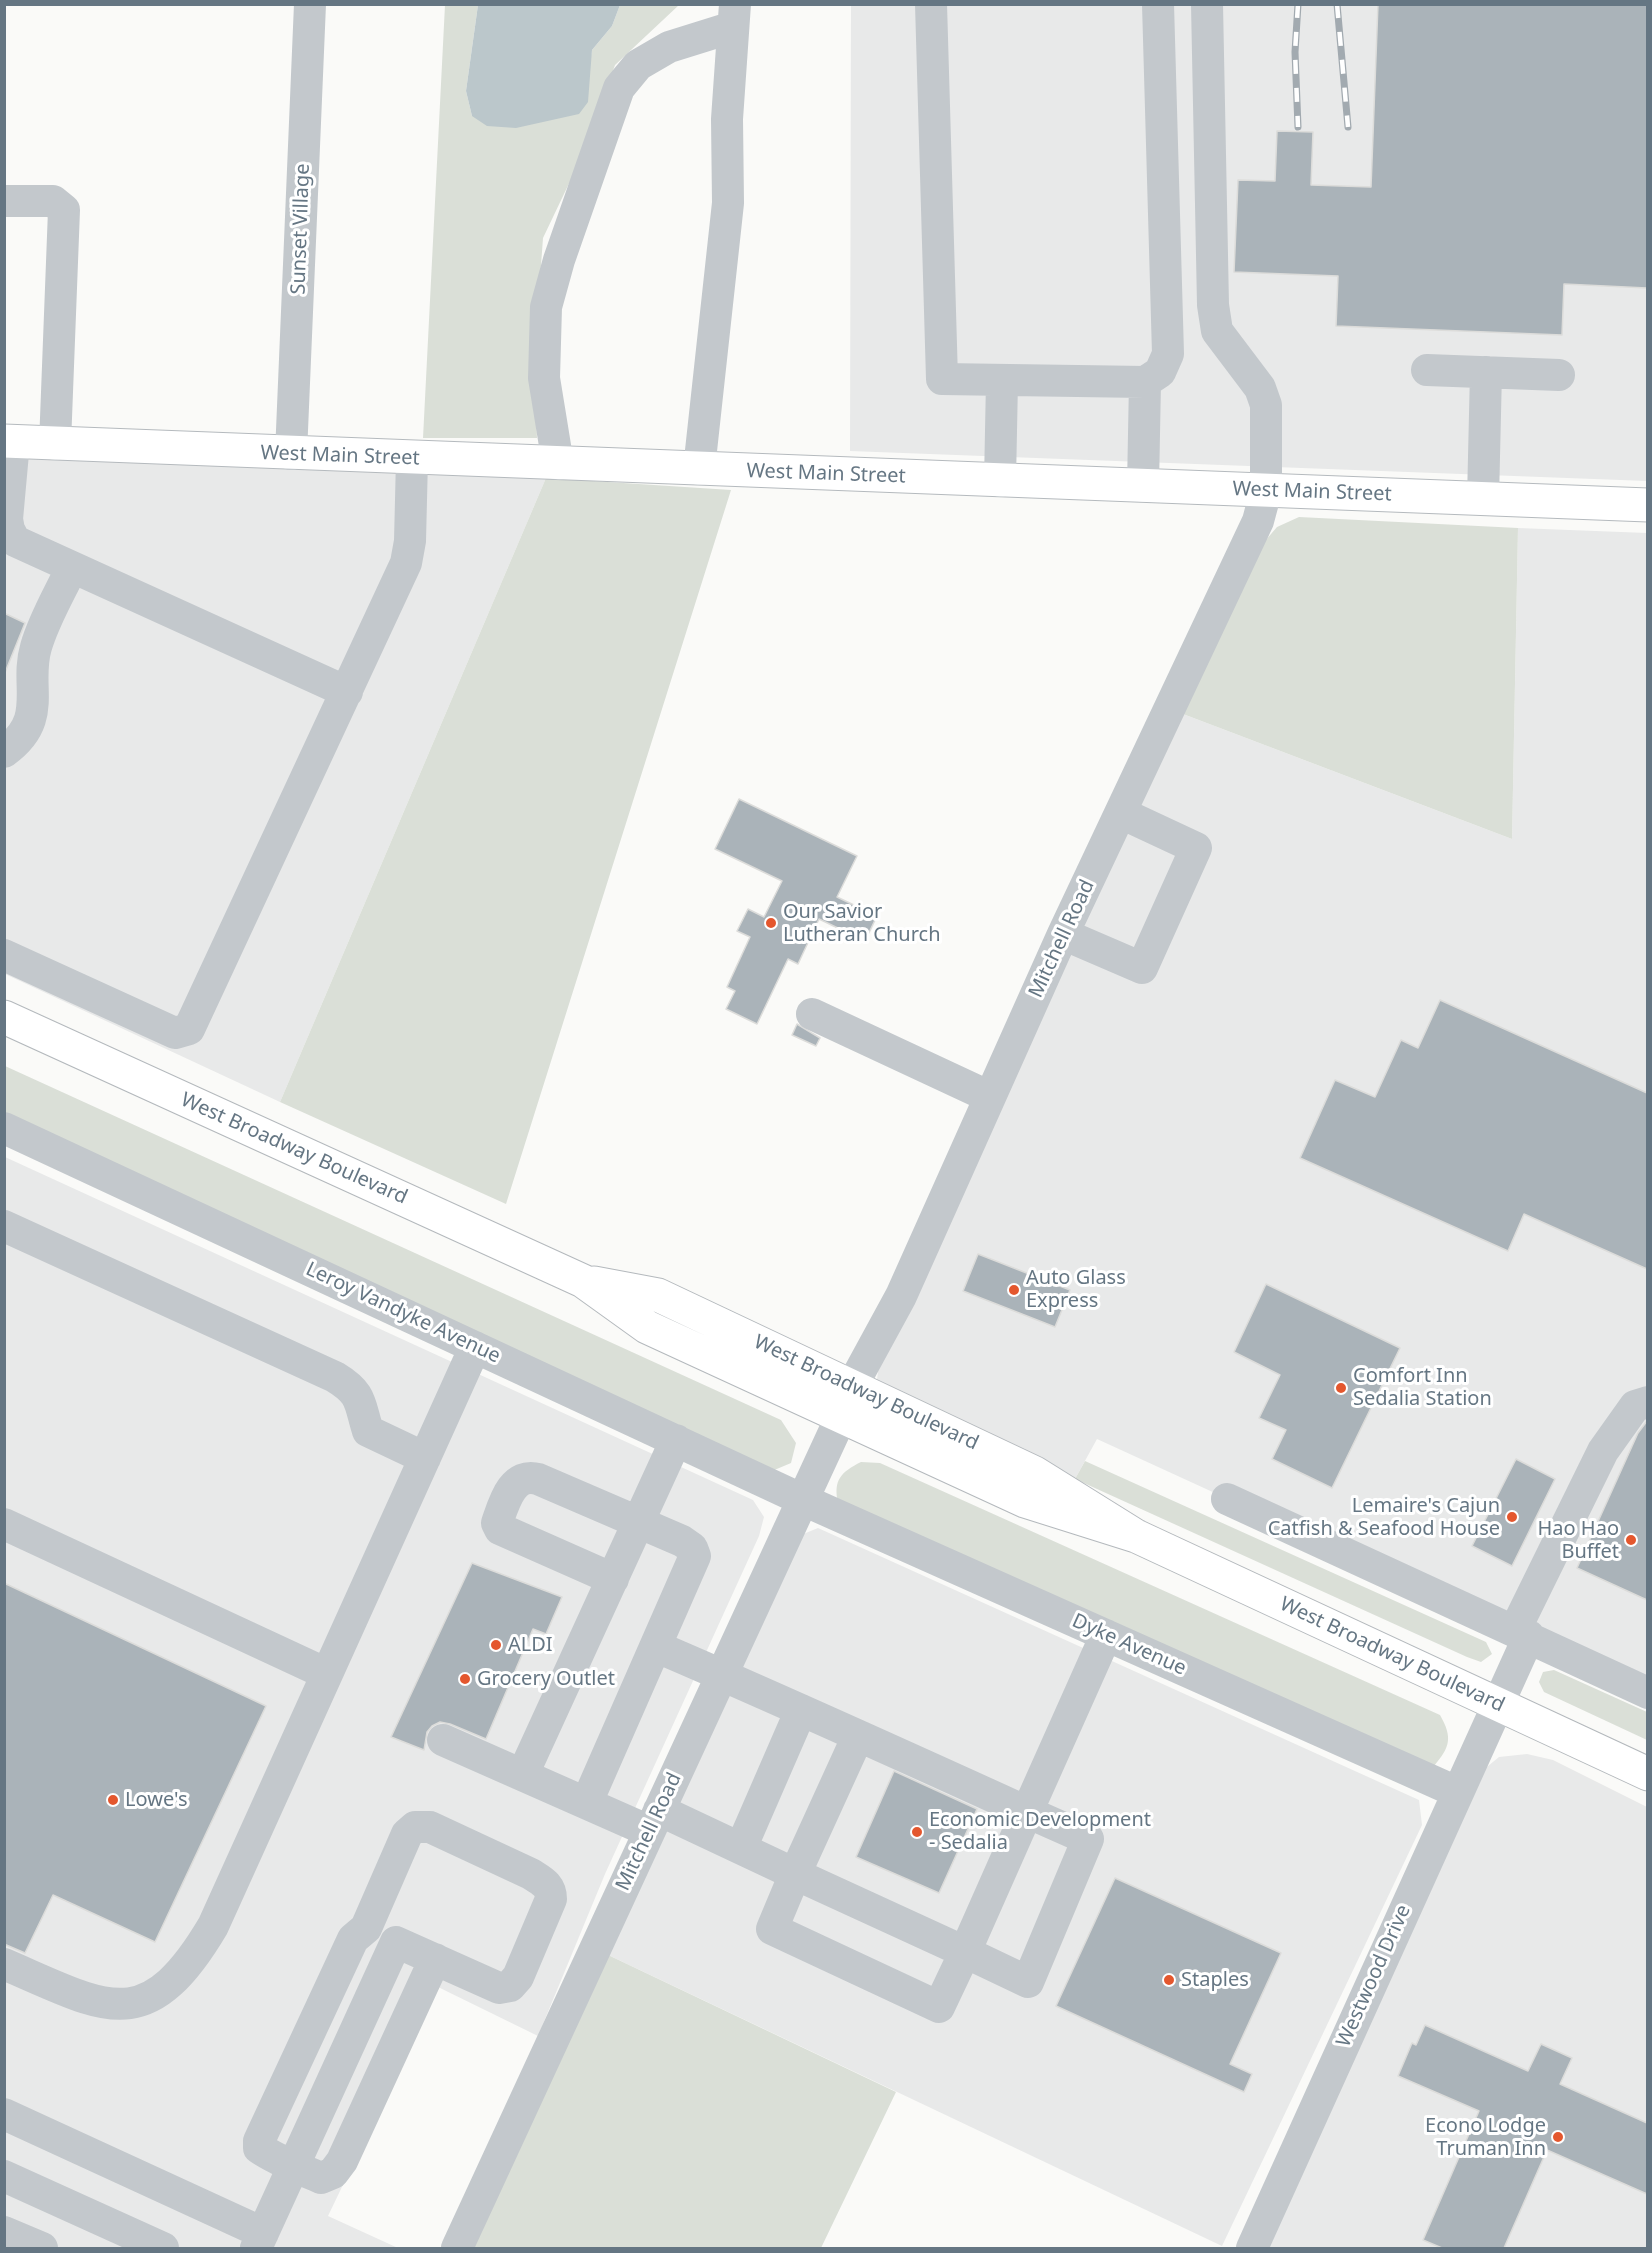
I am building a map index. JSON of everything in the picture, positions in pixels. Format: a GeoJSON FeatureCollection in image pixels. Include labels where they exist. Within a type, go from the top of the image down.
{"type":"FeatureCollection","features":[{"type":"Feature","properties":{"kind":"main road","name":"West Main Street"},"geometry":{"type":"LineString","coordinates":[[10,442],[1647,505]]}},
{"type":"Feature","properties":{"kind":"main road","name":"West Broadway Boulevard"},"geometry":{"type":"LineString","coordinates":[[4,1017],[584,1281],[647,1327],[847,1400],[1025,1501],[1136,1536],[1647,1774]]}},
{"type":"Feature","properties":{"kind":"street","name":"Sunset Village"},"geometry":{"type":"LineString","coordinates":[[291,454],[310,4]]}},
{"type":"Feature","properties":{"kind":"street"},"geometry":{"type":"LineString","coordinates":[[931,4],[942,379],[1145,382],[1160,372],[1168,354],[1158,4]]}},
{"type":"Feature","properties":{"kind":"street","name":"Mitchell Road"},"geometry":{"type":"LineString","coordinates":[[457,2248],[801,1499],[847,1400],[901,1296],[1064,934],[1258,521],[1266,491],[1266,405],[1260,388],[1217,331],[1213,305],[1207,4]]}},
{"type":"Feature","properties":{"kind":"street"},"geometry":{"type":"LineString","coordinates":[[558,464],[544,378],[546,307],[559,260],[619,88],[639,65],[669,47],[734,16],[728,119],[728,203],[699,469]]}},
{"type":"Feature","properties":{"kind":"street"},"geometry":{"type":"LineString","coordinates":[[4,201],[53,201],[64,210],[55,444]]}},
{"type":"Feature","properties":{"kind":"street"},"geometry":{"type":"LineString","coordinates":[[1427,370],[1559,375]]}},
{"type":"Feature","properties":{"kind":"street"},"geometry":{"type":"LineString","coordinates":[[1483,499],[1486,372]]}},
{"type":"Feature","properties":{"kind":"street"},"geometry":{"type":"LineString","coordinates":[[1000,481],[1002,381]]}},
{"type":"Feature","properties":{"kind":"street"},"geometry":{"type":"LineString","coordinates":[[1143,486],[1145,382]]}},
{"type":"Feature","properties":{"kind":"street"},"geometry":{"type":"LineString","coordinates":[[10,442],[9,530],[15,541],[347,692]]}},
{"type":"Feature","properties":{"kind":"street"},"geometry":{"type":"LineString","coordinates":[[4,955],[176,1033],[183,1033],[189,1029],[406,563],[410,541],[412,459]]}},
{"type":"Feature","properties":{"kind":"street"},"geometry":{"type":"LineString","coordinates":[[4,752],[21,737],[34,709],[33,655],[72,567]]}},
{"type":"Feature","properties":{"kind":"street"},"geometry":{"type":"LineString","coordinates":[[1064,934],[1142,968],[1196,848],[1120,813]]}},
{"type":"Feature","properties":{"kind":"street"},"geometry":{"type":"LineString","coordinates":[[812,1014],[990,1097]]}},
{"type":"Feature","properties":{"kind":"street","name":"Leroy Vandyke Avenue"},"geometry":{"type":"LineString","coordinates":[[4,1128],[801,1499]]}},
{"type":"Feature","properties":{"kind":"street"},"geometry":{"type":"LineString","coordinates":[[4,1226],[335,1377],[350,1386],[358,1395],[368,1431],[425,1458]]}},
{"type":"Feature","properties":{"kind":"street"},"geometry":{"type":"LineString","coordinates":[[4,1964],[92,2002],[115,2006],[134,2003],[158,1993],[172,1982],[192,1959],[213,1926],[475,1347]]}},
{"type":"Feature","properties":{"kind":"street","name":"Westwood Drive"},"geometry":{"type":"LineString","coordinates":[[1252,2248],[1497,1704],[1522,1633],[1603,1451],[1635,1406],[1647,1402]]}},
{"type":"Feature","properties":{"kind":"street"},"geometry":{"type":"LineString","coordinates":[[523,1774],[676,1440]]}},
{"type":"Feature","properties":{"kind":"street"},"geometry":{"type":"LineString","coordinates":[[587,1802],[696,1556],[692,1548],[682,1541],[528,1476],[519,1480],[512,1488],[497,1523],[500,1529],[613,1579]]}},
{"type":"Feature","properties":{"kind":"street","name":"Dyke Avenue"},"geometry":{"type":"LineString","coordinates":[[801,1499],[1457,1792]]}},
{"type":"Feature","properties":{"kind":"street"},"geometry":{"type":"LineString","coordinates":[[1227,1499],[1647,1692]]}},
{"type":"Feature","properties":{"kind":"street"},"geometry":{"type":"LineString","coordinates":[[4,1524],[327,1674]]}},
{"type":"Feature","properties":{"kind":"street"},"geometry":{"type":"LineString","coordinates":[[858,1736],[772,1929],[939,2007],[1106,1635]]}},
{"type":"Feature","properties":{"kind":"street"},"geometry":{"type":"LineString","coordinates":[[443,1740],[587,1802],[654,1820],[741,1848],[1028,1982],[1088,1839],[657,1647]]}},
{"type":"Feature","properties":{"kind":"street"},"geometry":{"type":"LineString","coordinates":[[741,1848],[801,1710]]}},
{"type":"Feature","properties":{"kind":"street"},"geometry":{"type":"LineString","coordinates":[[366,1928],[396,1942],[435,1959],[499,1988],[510,1986],[518,1977],[551,1899],[551,1891],[545,1883],[531,1874],[430,1827],[421,1826],[407,1834],[366,1928],[352,1939],[259,2141],[259,2148],[294,2166],[321,2178],[333,2173],[342,2161],[435,1959]]}},
{"type":"Feature","properties":{"kind":"street"},"geometry":{"type":"LineString","coordinates":[[4,2114],[260,2241],[396,1942]]}},
{"type":"Feature","properties":{"kind":"street"},"geometry":{"type":"LineString","coordinates":[[4,2176],[163,2248]]}},
{"type":"Feature","properties":{"kind":"street"},"geometry":{"type":"LineString","coordinates":[[4,2232],[42,2248]]}},
{"type":"Feature","properties":{"kind":"shaded area"},"geometry":{"type":"Polygon","coordinates":[[[445,5],[478,5],[466,91],[472,116],[588,73],[592,50],[612,26],[620,5],[679,5],[615,65],[584,152],[543,238],[534,361],[537,438],[423,438],[445,5]]]}},
{"type":"Feature","properties":{"kind":"shaded area"},"geometry":{"type":"Polygon","coordinates":[[[478,5],[620,5],[612,26],[592,50],[588,102],[579,114],[516,128],[487,126],[472,116],[466,91],[478,5]]]}},
{"type":"Feature","properties":{"kind":"shaded area"},"geometry":{"type":"Polygon","coordinates":[[[851,5],[1647,5],[1647,481],[850,451],[851,5]]]}},
{"type":"Feature","properties":{"kind":"shaded area"},"geometry":{"type":"Polygon","coordinates":[[[5,458],[546,478],[280,1102],[5,974],[5,458]]]}},
{"type":"Feature","properties":{"kind":"shaded area"},"geometry":{"type":"Polygon","coordinates":[[[546,478],[731,490],[506,1204],[280,1102],[546,478]]]}},
{"type":"Feature","properties":{"kind":"shaded area"},"geometry":{"type":"Polygon","coordinates":[[[1299,517],[1518,528],[1512,839],[1183,714],[1265,541],[1277,527],[1299,517]]]}},
{"type":"Feature","properties":{"kind":"shaded area"},"geometry":{"type":"Polygon","coordinates":[[[1518,528],[1647,533],[1647,1691],[1097,1439],[1075,1479],[877,1380],[879,1362],[1183,714],[1512,839],[1518,528]]]}},
{"type":"Feature","properties":{"kind":"shaded area"},"geometry":{"type":"Polygon","coordinates":[[[5,1066],[781,1420],[796,1443],[791,1463],[772,1471],[5,1125],[5,1066]]]}},
{"type":"Feature","properties":{"kind":"shaded area"},"geometry":{"type":"Polygon","coordinates":[[[5,1157],[753,1500],[764,1517],[759,1536],[605,1874],[538,2036],[438,1987],[328,2216],[398,2248],[5,2248],[5,1157]]]}},
{"type":"Feature","properties":{"kind":"shaded area"},"geometry":{"type":"Polygon","coordinates":[[[1085,1461],[1486,1642],[1492,1654],[1481,1662],[1467,1657],[1075,1479],[1085,1461]]]}},
{"type":"Feature","properties":{"kind":"shaded area"},"geometry":{"type":"Polygon","coordinates":[[[861,1462],[880,1463],[1440,1715],[1448,1736],[1444,1753],[1434,1766],[838,1503],[837,1488],[840,1478],[848,1469],[861,1462]]]}},
{"type":"Feature","properties":{"kind":"shaded area"},"geometry":{"type":"Polygon","coordinates":[[[818,1528],[1419,1800],[1422,1825],[1222,2246],[606,1954],[796,1537],[818,1528]]]}},
{"type":"Feature","properties":{"kind":"shaded area"},"geometry":{"type":"Polygon","coordinates":[[[1554,1670],[1647,1712],[1647,1740],[1544,1692],[1539,1682],[1543,1672],[1554,1670]]]}},
{"type":"Feature","properties":{"kind":"shaded area"},"geometry":{"type":"Polygon","coordinates":[[[1527,1754],[1553,1760],[1647,1807],[1647,2248],[1261,2248],[1482,1771],[1499,1757],[1527,1754]]]}},
{"type":"Feature","properties":{"kind":"shaded area"},"geometry":{"type":"Polygon","coordinates":[[[606,1954],[896,2092],[821,2248],[471,2248],[606,1954]]]}},
{"type":"Feature","properties":{"kind":"building"},"geometry":{"type":"Polygon","coordinates":[[[1378,4],[1647,4],[1647,288],[1564,284],[1562,335],[1336,326],[1338,276],[1234,272],[1238,180],[1275,181],[1277,131],[1313,132],[1311,185],[1371,187],[1378,4]]]}},
{"type":"Feature","properties":{"kind":"building"},"geometry":{"type":"Polygon","coordinates":[[[4,613],[25,623],[4,675],[4,613]]]}},
{"type":"Feature","properties":{"kind":"building","name":"Our Savior Lutheran Church"},"geometry":{"type":"Polygon","coordinates":[[[739,799],[857,856],[837,897],[877,916],[865,941],[819,919],[798,964],[788,959],[757,1024],[726,1009],[735,991],[727,987],[750,937],[737,931],[748,909],[764,917],[782,881],[715,849],[739,799]]]}},
{"type":"Feature","properties":{"kind":"building"},"geometry":{"type":"Polygon","coordinates":[[[1440,1000],[1647,1093],[1647,1269],[1524,1214],[1508,1251],[1300,1158],[1335,1080],[1375,1097],[1401,1040],[1418,1048],[1440,1000]]]}},
{"type":"Feature","properties":{"kind":"building"},"geometry":{"type":"Polygon","coordinates":[[[797,1024],[820,1038],[816,1046],[792,1035],[797,1024]]]}},
{"type":"Feature","properties":{"kind":"building"},"geometry":{"type":"Polygon","coordinates":[[[978,1254],[1070,1290],[1055,1327],[963,1291],[978,1254]]]}},
{"type":"Feature","properties":{"kind":"building","name":"Comfort Inn Sedalia Station"},"geometry":{"type":"Polygon","coordinates":[[[1266,1284],[1400,1348],[1332,1488],[1272,1459],[1286,1430],[1259,1418],[1280,1375],[1234,1352],[1266,1284]]]}},
{"type":"Feature","properties":{"kind":"building"},"geometry":{"type":"Polygon","coordinates":[[[1647,1421],[1647,1600],[1577,1568],[1638,1433],[1647,1421]]]}},
{"type":"Feature","properties":{"kind":"building"},"geometry":{"type":"Polygon","coordinates":[[[1516,1459],[1555,1479],[1512,1566],[1472,1546],[1516,1459]]]}},
{"type":"Feature","properties":{"kind":"building","name":"Grocery Outlet"},"geometry":{"type":"Polygon","coordinates":[[[472,1563],[562,1597],[546,1634],[533,1629],[486,1739],[440,1722],[427,1732],[424,1750],[391,1737],[472,1563]]]}},
{"type":"Feature","properties":{"kind":"building","name":"Lowe's"},"geometry":{"type":"Polygon","coordinates":[[[4,1583],[266,1706],[155,1942],[53,1895],[25,1953],[4,1944],[4,1583]]]}},
{"type":"Feature","properties":{"kind":"building","name":"Economic Development - Sedalia"},"geometry":{"type":"Polygon","coordinates":[[[894,1771],[977,1809],[939,1893],[856,1857],[894,1771]]]}},
{"type":"Feature","properties":{"kind":"building","name":"Staples"},"geometry":{"type":"Polygon","coordinates":[[[1115,1878],[1281,1953],[1230,2064],[1252,2074],[1244,2092],[1056,2006],[1115,1878]]]}},
{"type":"Feature","properties":{"kind":"building","name":"Econo Lodge Truman Inn"},"geometry":{"type":"Polygon","coordinates":[[[1425,2025],[1528,2071],[1541,2044],[1572,2058],[1560,2084],[1647,2123],[1647,2194],[1547,2150],[1504,2248],[1442,2248],[1423,2240],[1479,2111],[1398,2076],[1412,2043],[1416,2045],[1425,2025]]]}},
{"type":"Feature","properties":{"kind":"railway"},"geometry":{"type":"LineString","coordinates":[[1298,4],[1295,52],[1298,127]]}},
{"type":"Feature","properties":{"kind":"railway"},"geometry":{"type":"LineString","coordinates":[[1337,4],[1348,127]]}},
{"type":"Feature","properties":{"kind":"place","name":"Our Savior Lutheran Church"},"geometry":{"type":"Point","coordinates":[771,923]}},
{"type":"Feature","properties":{"kind":"place","name":"Auto Glass Express"},"geometry":{"type":"Point","coordinates":[1014,1290]}},
{"type":"Feature","properties":{"kind":"place","name":"Comfort Inn Sedalia Station"},"geometry":{"type":"Point","coordinates":[1341,1388]}},
{"type":"Feature","properties":{"kind":"place","name":"Lemaire's Cajun Catfish & Seafood House"},"geometry":{"type":"Point","coordinates":[1512,1517]}},
{"type":"Feature","properties":{"kind":"place","name":"Hao Hao Buffet"},"geometry":{"type":"Point","coordinates":[1631,1540]}},
{"type":"Feature","properties":{"kind":"place","name":"ALDI"},"geometry":{"type":"Point","coordinates":[496,1645]}},
{"type":"Feature","properties":{"kind":"place","name":"Grocery Outlet"},"geometry":{"type":"Point","coordinates":[465,1679]}},
{"type":"Feature","properties":{"kind":"place","name":"Lowe's"},"geometry":{"type":"Point","coordinates":[113,1800]}},
{"type":"Feature","properties":{"kind":"place","name":"Economic Development - Sedalia"},"geometry":{"type":"Point","coordinates":[917,1832]}},
{"type":"Feature","properties":{"kind":"place","name":"Staples"},"geometry":{"type":"Point","coordinates":[1169,1980]}},
{"type":"Feature","properties":{"kind":"place","name":"Econo Lodge Truman Inn"},"geometry":{"type":"Point","coordinates":[1558,2137]}}]}
